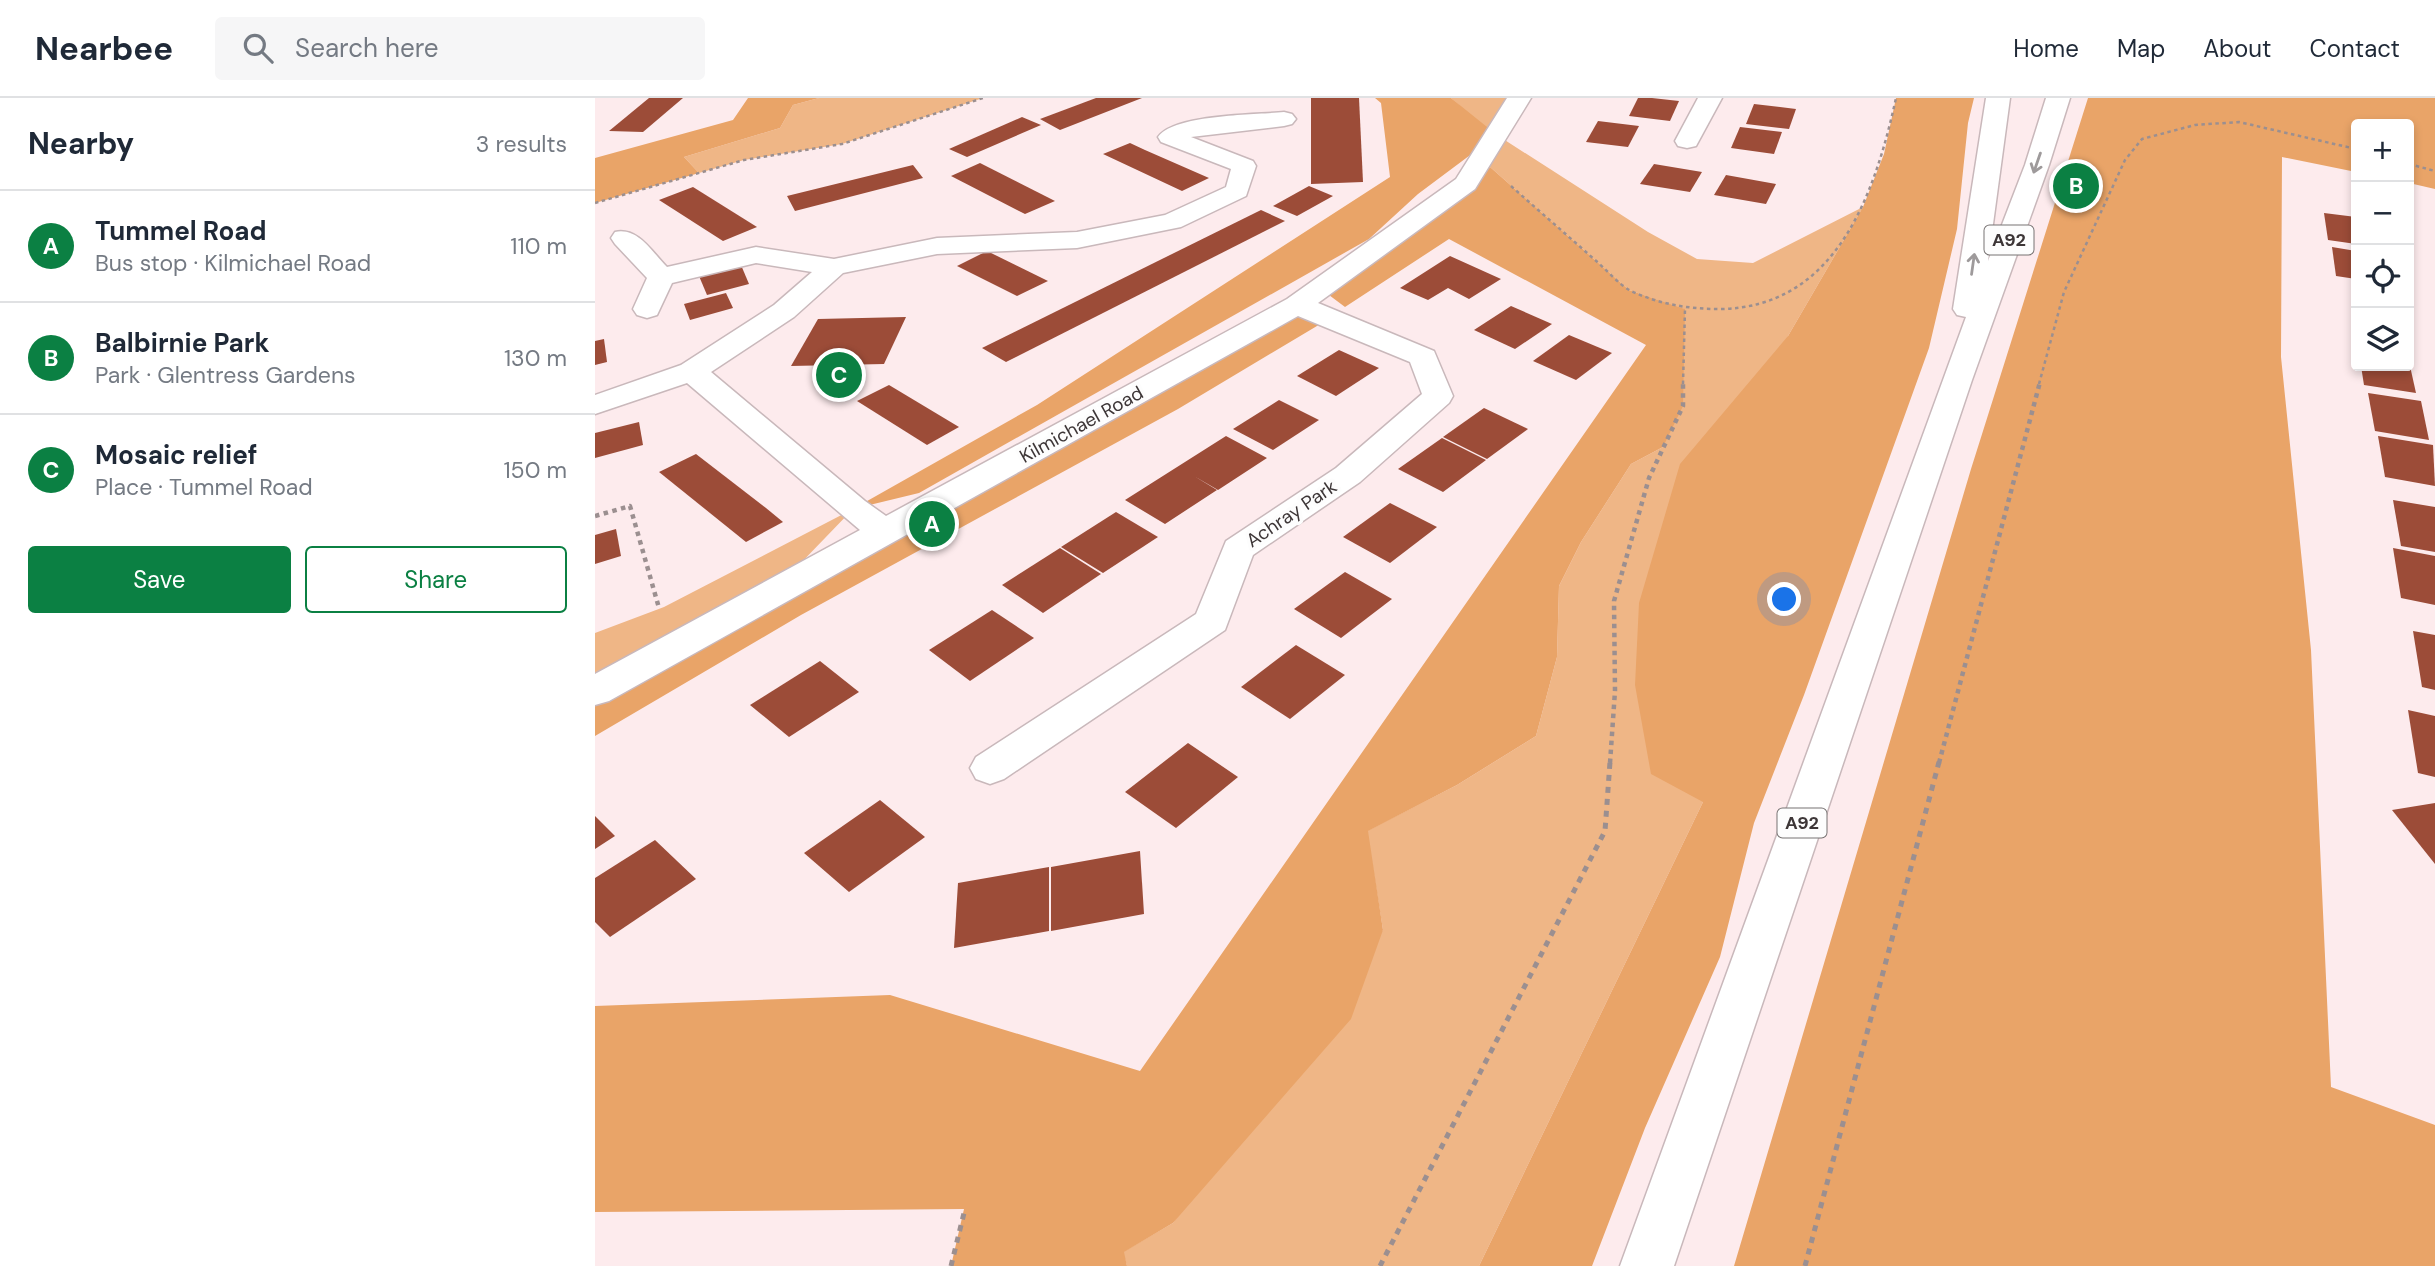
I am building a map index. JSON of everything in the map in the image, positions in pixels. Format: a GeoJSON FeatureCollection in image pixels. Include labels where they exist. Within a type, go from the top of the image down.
{"type":"FeatureCollection","features":[{"type":"Feature","properties":{"kind":"main road","name":"Kilmichael Road"},"geometry":{"type":"LineString","coordinates":[[595,691],[1297,305],[1466,184],[1519,98]]}},
{"type":"Feature","properties":{"kind":"main road"},"geometry":{"type":"LineString","coordinates":[[1687,141],[1710,98]]}},
{"type":"Feature","properties":{"kind":"main road","name":"A92"},"geometry":{"type":"LineString","coordinates":[[1957,380],[1997,98]]}},
{"type":"Feature","properties":{"kind":"main road","name":"A92"},"geometry":{"type":"LineString","coordinates":[[1647,1266],[1957,380],[2037,165],[2058,98]]}},
{"type":"Feature","properties":{"kind":"main road"},"geometry":{"type":"LineString","coordinates":[[661,277],[756,255],[834,267],[937,246],[1077,240],[1172,221],[1237,191],[1244,166],[1170,137],[1191,128],[1285,119]]}},
{"type":"Feature","properties":{"kind":"main road"},"geometry":{"type":"LineString","coordinates":[[624,238],[661,277]]}},
{"type":"Feature","properties":{"kind":"main road"},"geometry":{"type":"LineString","coordinates":[[595,405],[692,371],[785,311],[834,267]]}},
{"type":"Feature","properties":{"kind":"main road"},"geometry":{"type":"LineString","coordinates":[[647,309],[661,277]]}},
{"type":"Feature","properties":{"kind":"main road","name":"Achray Park"},"geometry":{"type":"LineString","coordinates":[[990,768],[1212,621],[1238,549],[1347,475],[1437,396],[1423,357],[1297,305]]}},
{"type":"Feature","properties":{"kind":"main road"},"geometry":{"type":"LineString","coordinates":[[692,371],[853,509],[885,531]]}},
{"type":"Feature","properties":{"kind":"path"},"geometry":{"type":"LineString","coordinates":[[595,203],[744,160],[842,144],[983,98]]}},
{"type":"Feature","properties":{"kind":"path"},"geometry":{"type":"LineString","coordinates":[[1481,159],[1629,290],[1685,309],[1744,309],[1792,292],[1830,260],[1867,197],[1884,154],[1896,98]]}},
{"type":"Feature","properties":{"kind":"path"},"geometry":{"type":"LineString","coordinates":[[1805,1266],[2064,292],[2125,160],[2142,139],[2195,125],[2239,122],[2351,148]]}},
{"type":"Feature","properties":{"kind":"path"},"geometry":{"type":"LineString","coordinates":[[2414,165],[2435,171]]}},
{"type":"Feature","properties":{"kind":"path"},"geometry":{"type":"LineString","coordinates":[[1381,1266],[1605,831],[1615,691],[1614,601],[1649,478],[1683,406],[1685,309]]}},
{"type":"Feature","properties":{"kind":"path"},"geometry":{"type":"LineString","coordinates":[[595,516],[629,506],[671,649]]}},
{"type":"Feature","properties":{"kind":"path"},"geometry":{"type":"LineString","coordinates":[[951,1266],[965,1209]]}},
{"type":"Feature","properties":{"kind":"shaded area"},"geometry":{"type":"Polygon","coordinates":[[[748,98],[819,98],[793,105],[780,128],[684,157],[699,173],[595,203],[595,158],[733,120],[748,98]]]}},
{"type":"Feature","properties":{"kind":"shaded area"},"geometry":{"type":"Polygon","coordinates":[[[819,98],[983,98],[842,144],[744,160],[699,173],[684,157],[780,128],[793,105],[819,98]]]}},
{"type":"Feature","properties":{"kind":"shaded area"},"geometry":{"type":"Polygon","coordinates":[[[1375,98],[1451,98],[1497,135],[1418,194],[1369,239],[919,493],[853,509],[1037,405],[1390,177],[1381,103],[1375,98]]]}},
{"type":"Feature","properties":{"kind":"shaded area"},"geometry":{"type":"Polygon","coordinates":[[[1451,98],[1519,98],[1497,135],[1648,232],[1697,259],[1753,263],[1863,207],[1788,336],[1703,802],[1479,1266],[1127,1266],[1123,1252],[1173,1223],[1383,930],[1367,831],[1457,785],[1536,736],[1557,657],[1559,586],[1581,542],[1631,464],[1663,447],[1684,309],[1629,290],[1481,159],[1459,105],[1451,98]]]}},
{"type":"Feature","properties":{"kind":"shaded area"},"geometry":{"type":"Polygon","coordinates":[[[1896,98],[1974,98],[1968,123],[1957,229],[1929,348],[1804,695],[1754,823],[1720,957],[1645,1128],[1592,1266],[1479,1266],[1703,802],[1651,774],[1635,685],[1639,603],[1680,464],[1788,336],[1863,207],[1884,154],[1896,98]]]}},
{"type":"Feature","properties":{"kind":"shaded area"},"geometry":{"type":"Polygon","coordinates":[[[2088,98],[2435,98],[2435,189],[2414,184],[2414,119],[2351,119],[2351,171],[2282,157],[2281,357],[2311,650],[2331,1087],[2435,1125],[2435,1266],[1734,1266],[1971,469],[2088,98]]]}},
{"type":"Feature","properties":{"kind":"shaded area"},"geometry":{"type":"Polygon","coordinates":[[[1481,159],[1629,290],[1685,309],[1683,406],[1663,447],[1631,464],[1581,542],[1559,586],[1557,657],[1536,736],[1457,785],[1368,831],[1383,930],[1351,1019],[1173,1223],[1124,1252],[1127,1266],[951,1266],[964,1209],[595,1212],[595,1006],[890,995],[1140,1071],[1646,345],[1449,239],[1345,307],[1321,289],[1481,159]]]}},
{"type":"Feature","properties":{"kind":"shaded area"},"geometry":{"type":"Polygon","coordinates":[[[1286,311],[1322,323],[1178,409],[801,615],[595,736],[595,691],[1286,311]]]}},
{"type":"Feature","properties":{"kind":"shaded area"},"geometry":{"type":"Polygon","coordinates":[[[853,509],[769,596],[595,691],[595,633],[664,607],[853,509]]]}},
{"type":"Feature","properties":{"kind":"building"},"geometry":{"type":"Polygon","coordinates":[[[649,98],[683,98],[643,132],[609,131],[649,98]]]}},
{"type":"Feature","properties":{"kind":"building"},"geometry":{"type":"Polygon","coordinates":[[[1096,98],[1142,98],[1060,130],[1040,119],[1096,98]]]}},
{"type":"Feature","properties":{"kind":"building"},"geometry":{"type":"Polygon","coordinates":[[[1311,98],[1359,98],[1363,182],[1311,184],[1311,98]]]}},
{"type":"Feature","properties":{"kind":"building"},"geometry":{"type":"Polygon","coordinates":[[[1638,98],[1679,101],[1670,121],[1629,116],[1638,98]]]}},
{"type":"Feature","properties":{"kind":"building"},"geometry":{"type":"Polygon","coordinates":[[[1754,104],[1796,109],[1789,129],[1746,124],[1754,104]]]}},
{"type":"Feature","properties":{"kind":"building"},"geometry":{"type":"Polygon","coordinates":[[[1022,117],[1041,125],[967,157],[949,149],[1022,117]]]}},
{"type":"Feature","properties":{"kind":"building"},"geometry":{"type":"Polygon","coordinates":[[[1598,121],[1639,126],[1628,147],[1586,142],[1598,121]]]}},
{"type":"Feature","properties":{"kind":"building"},"geometry":{"type":"Polygon","coordinates":[[[1740,127],[1782,132],[1774,154],[1731,148],[1740,127]]]}},
{"type":"Feature","properties":{"kind":"building"},"geometry":{"type":"Polygon","coordinates":[[[1130,143],[1209,178],[1182,191],[1103,154],[1130,143]]]}},
{"type":"Feature","properties":{"kind":"building"},"geometry":{"type":"Polygon","coordinates":[[[980,163],[1055,201],[1025,214],[951,176],[980,163]]]}},
{"type":"Feature","properties":{"kind":"building"},"geometry":{"type":"Polygon","coordinates":[[[1654,164],[1702,172],[1690,192],[1640,184],[1654,164]]]}},
{"type":"Feature","properties":{"kind":"building"},"geometry":{"type":"Polygon","coordinates":[[[913,165],[923,178],[795,211],[787,196],[913,165]]]}},
{"type":"Feature","properties":{"kind":"building"},"geometry":{"type":"Polygon","coordinates":[[[1726,175],[1776,184],[1766,204],[1714,195],[1726,175]]]}},
{"type":"Feature","properties":{"kind":"building"},"geometry":{"type":"Polygon","coordinates":[[[1309,186],[1333,196],[1297,216],[1273,206],[1309,186]]]}},
{"type":"Feature","properties":{"kind":"building"},"geometry":{"type":"Polygon","coordinates":[[[693,187],[757,227],[723,241],[659,200],[693,187]]]}},
{"type":"Feature","properties":{"kind":"building"},"geometry":{"type":"Polygon","coordinates":[[[1261,210],[1285,221],[1006,362],[982,348],[1261,210]]]}},
{"type":"Feature","properties":{"kind":"building"},"geometry":{"type":"Polygon","coordinates":[[[2324,213],[2351,216],[2351,243],[2328,240],[2324,213]]]}},
{"type":"Feature","properties":{"kind":"building"},"geometry":{"type":"Polygon","coordinates":[[[2332,247],[2351,250],[2351,278],[2336,276],[2332,247]]]}},
{"type":"Feature","properties":{"kind":"building"},"geometry":{"type":"Polygon","coordinates":[[[987,251],[1048,281],[1017,296],[957,266],[987,251]]]}},
{"type":"Feature","properties":{"kind":"building"},"geometry":{"type":"Polygon","coordinates":[[[1450,256],[1501,279],[1469,299],[1448,288],[1428,300],[1400,288],[1450,256]]]}},
{"type":"Feature","properties":{"kind":"building"},"geometry":{"type":"Polygon","coordinates":[[[741,265],[749,284],[707,295],[699,276],[741,265]]]}},
{"type":"Feature","properties":{"kind":"building"},"geometry":{"type":"Polygon","coordinates":[[[726,293],[733,308],[690,320],[684,304],[726,293]]]}},
{"type":"Feature","properties":{"kind":"building"},"geometry":{"type":"Polygon","coordinates":[[[1511,306],[1552,324],[1515,349],[1474,330],[1511,306]]]}},
{"type":"Feature","properties":{"kind":"building"},"geometry":{"type":"Polygon","coordinates":[[[906,317],[884,364],[791,366],[818,319],[906,317]]]}},
{"type":"Feature","properties":{"kind":"building"},"geometry":{"type":"Polygon","coordinates":[[[1569,335],[1612,353],[1576,380],[1533,361],[1569,335]]]}},
{"type":"Feature","properties":{"kind":"building"},"geometry":{"type":"Polygon","coordinates":[[[604,339],[607,362],[595,365],[595,341],[604,339]]]}},
{"type":"Feature","properties":{"kind":"building"},"geometry":{"type":"Polygon","coordinates":[[[1339,350],[1379,368],[1336,396],[1297,376],[1339,350]]]}},
{"type":"Feature","properties":{"kind":"building"},"geometry":{"type":"Polygon","coordinates":[[[2362,371],[2411,371],[2416,393],[2364,385],[2362,371]]]}},
{"type":"Feature","properties":{"kind":"building"},"geometry":{"type":"Polygon","coordinates":[[[889,385],[959,427],[927,445],[857,401],[889,385]]]}},
{"type":"Feature","properties":{"kind":"building"},"geometry":{"type":"Polygon","coordinates":[[[2368,393],[2421,401],[2429,440],[2375,431],[2368,393]]]}},
{"type":"Feature","properties":{"kind":"building"},"geometry":{"type":"Polygon","coordinates":[[[1279,400],[1319,420],[1273,450],[1233,429],[1279,400]]]}},
{"type":"Feature","properties":{"kind":"building"},"geometry":{"type":"Polygon","coordinates":[[[1484,408],[1528,429],[1487,459],[1443,437],[1484,408]]]}},
{"type":"Feature","properties":{"kind":"building"},"geometry":{"type":"Polygon","coordinates":[[[639,422],[643,445],[595,458],[595,433],[639,422]]]}},
{"type":"Feature","properties":{"kind":"building"},"geometry":{"type":"Polygon","coordinates":[[[1226,436],[1267,458],[1218,490],[1194,476],[1217,490],[1165,524],[1125,500],[1226,436]]]}},
{"type":"Feature","properties":{"kind":"building"},"geometry":{"type":"Polygon","coordinates":[[[2378,436],[2433,445],[2435,486],[2385,477],[2378,436]]]}},
{"type":"Feature","properties":{"kind":"building"},"geometry":{"type":"Polygon","coordinates":[[[1442,438],[1486,460],[1443,492],[1398,469],[1442,438]]]}},
{"type":"Feature","properties":{"kind":"building"},"geometry":{"type":"Polygon","coordinates":[[[696,454],[783,522],[746,542],[659,472],[696,454]]]}},
{"type":"Feature","properties":{"kind":"building"},"geometry":{"type":"Polygon","coordinates":[[[2393,500],[2435,507],[2435,552],[2401,546],[2393,500]]]}},
{"type":"Feature","properties":{"kind":"building"},"geometry":{"type":"Polygon","coordinates":[[[1390,503],[1437,527],[1390,563],[1343,537],[1390,503]]]}},
{"type":"Feature","properties":{"kind":"building"},"geometry":{"type":"Polygon","coordinates":[[[1116,512],[1158,537],[1103,573],[1061,547],[1116,512]]]}},
{"type":"Feature","properties":{"kind":"building"},"geometry":{"type":"Polygon","coordinates":[[[616,529],[621,556],[595,564],[595,535],[616,529]]]}},
{"type":"Feature","properties":{"kind":"building"},"geometry":{"type":"Polygon","coordinates":[[[1060,548],[1101,574],[1043,613],[1002,585],[1060,548]]]}},
{"type":"Feature","properties":{"kind":"building"},"geometry":{"type":"Polygon","coordinates":[[[2393,548],[2435,556],[2435,605],[2401,598],[2393,548]]]}},
{"type":"Feature","properties":{"kind":"building"},"geometry":{"type":"Polygon","coordinates":[[[1345,572],[1392,599],[1341,638],[1294,609],[1345,572]]]}},
{"type":"Feature","properties":{"kind":"building"},"geometry":{"type":"Polygon","coordinates":[[[992,610],[1034,638],[970,681],[929,650],[992,610]]]}},
{"type":"Feature","properties":{"kind":"building"},"geometry":{"type":"Polygon","coordinates":[[[2413,631],[2435,635],[2435,690],[2422,687],[2413,631]]]}},
{"type":"Feature","properties":{"kind":"building"},"geometry":{"type":"Polygon","coordinates":[[[1296,645],[1345,675],[1290,719],[1241,687],[1296,645]]]}},
{"type":"Feature","properties":{"kind":"building"},"geometry":{"type":"Polygon","coordinates":[[[820,661],[859,692],[789,737],[750,705],[820,661]]]}},
{"type":"Feature","properties":{"kind":"building"},"geometry":{"type":"Polygon","coordinates":[[[2408,710],[2435,716],[2435,777],[2418,773],[2408,710]]]}},
{"type":"Feature","properties":{"kind":"building"},"geometry":{"type":"Polygon","coordinates":[[[1188,743],[1238,777],[1176,828],[1125,792],[1188,743]]]}},
{"type":"Feature","properties":{"kind":"building"},"geometry":{"type":"Polygon","coordinates":[[[880,800],[925,837],[849,892],[804,853],[880,800]]]}},
{"type":"Feature","properties":{"kind":"building"},"geometry":{"type":"Polygon","coordinates":[[[2435,803],[2435,864],[2392,810],[2435,803]]]}},
{"type":"Feature","properties":{"kind":"building"},"geometry":{"type":"Polygon","coordinates":[[[595,816],[615,836],[595,849],[595,816]]]}},
{"type":"Feature","properties":{"kind":"building"},"geometry":{"type":"Polygon","coordinates":[[[655,840],[696,879],[610,937],[595,922],[595,878],[655,840]]]}},
{"type":"Feature","properties":{"kind":"building"},"geometry":{"type":"Polygon","coordinates":[[[1140,851],[1144,914],[1051,931],[1051,867],[1140,851]]]}},
{"type":"Feature","properties":{"kind":"building"},"geometry":{"type":"Polygon","coordinates":[[[1049,867],[1049,931],[954,948],[958,883],[1049,867]]]}},
{"type":"Feature","properties":{"kind":"place","name":"Balbirnie Park"},"geometry":{"type":"Point","coordinates":[2076,186]}},
{"type":"Feature","properties":{"kind":"place","name":"Mosaic relief"},"geometry":{"type":"Point","coordinates":[839,375]}},
{"type":"Feature","properties":{"kind":"place","name":"Tummel Road"},"geometry":{"type":"Point","coordinates":[932,524]}}]}
